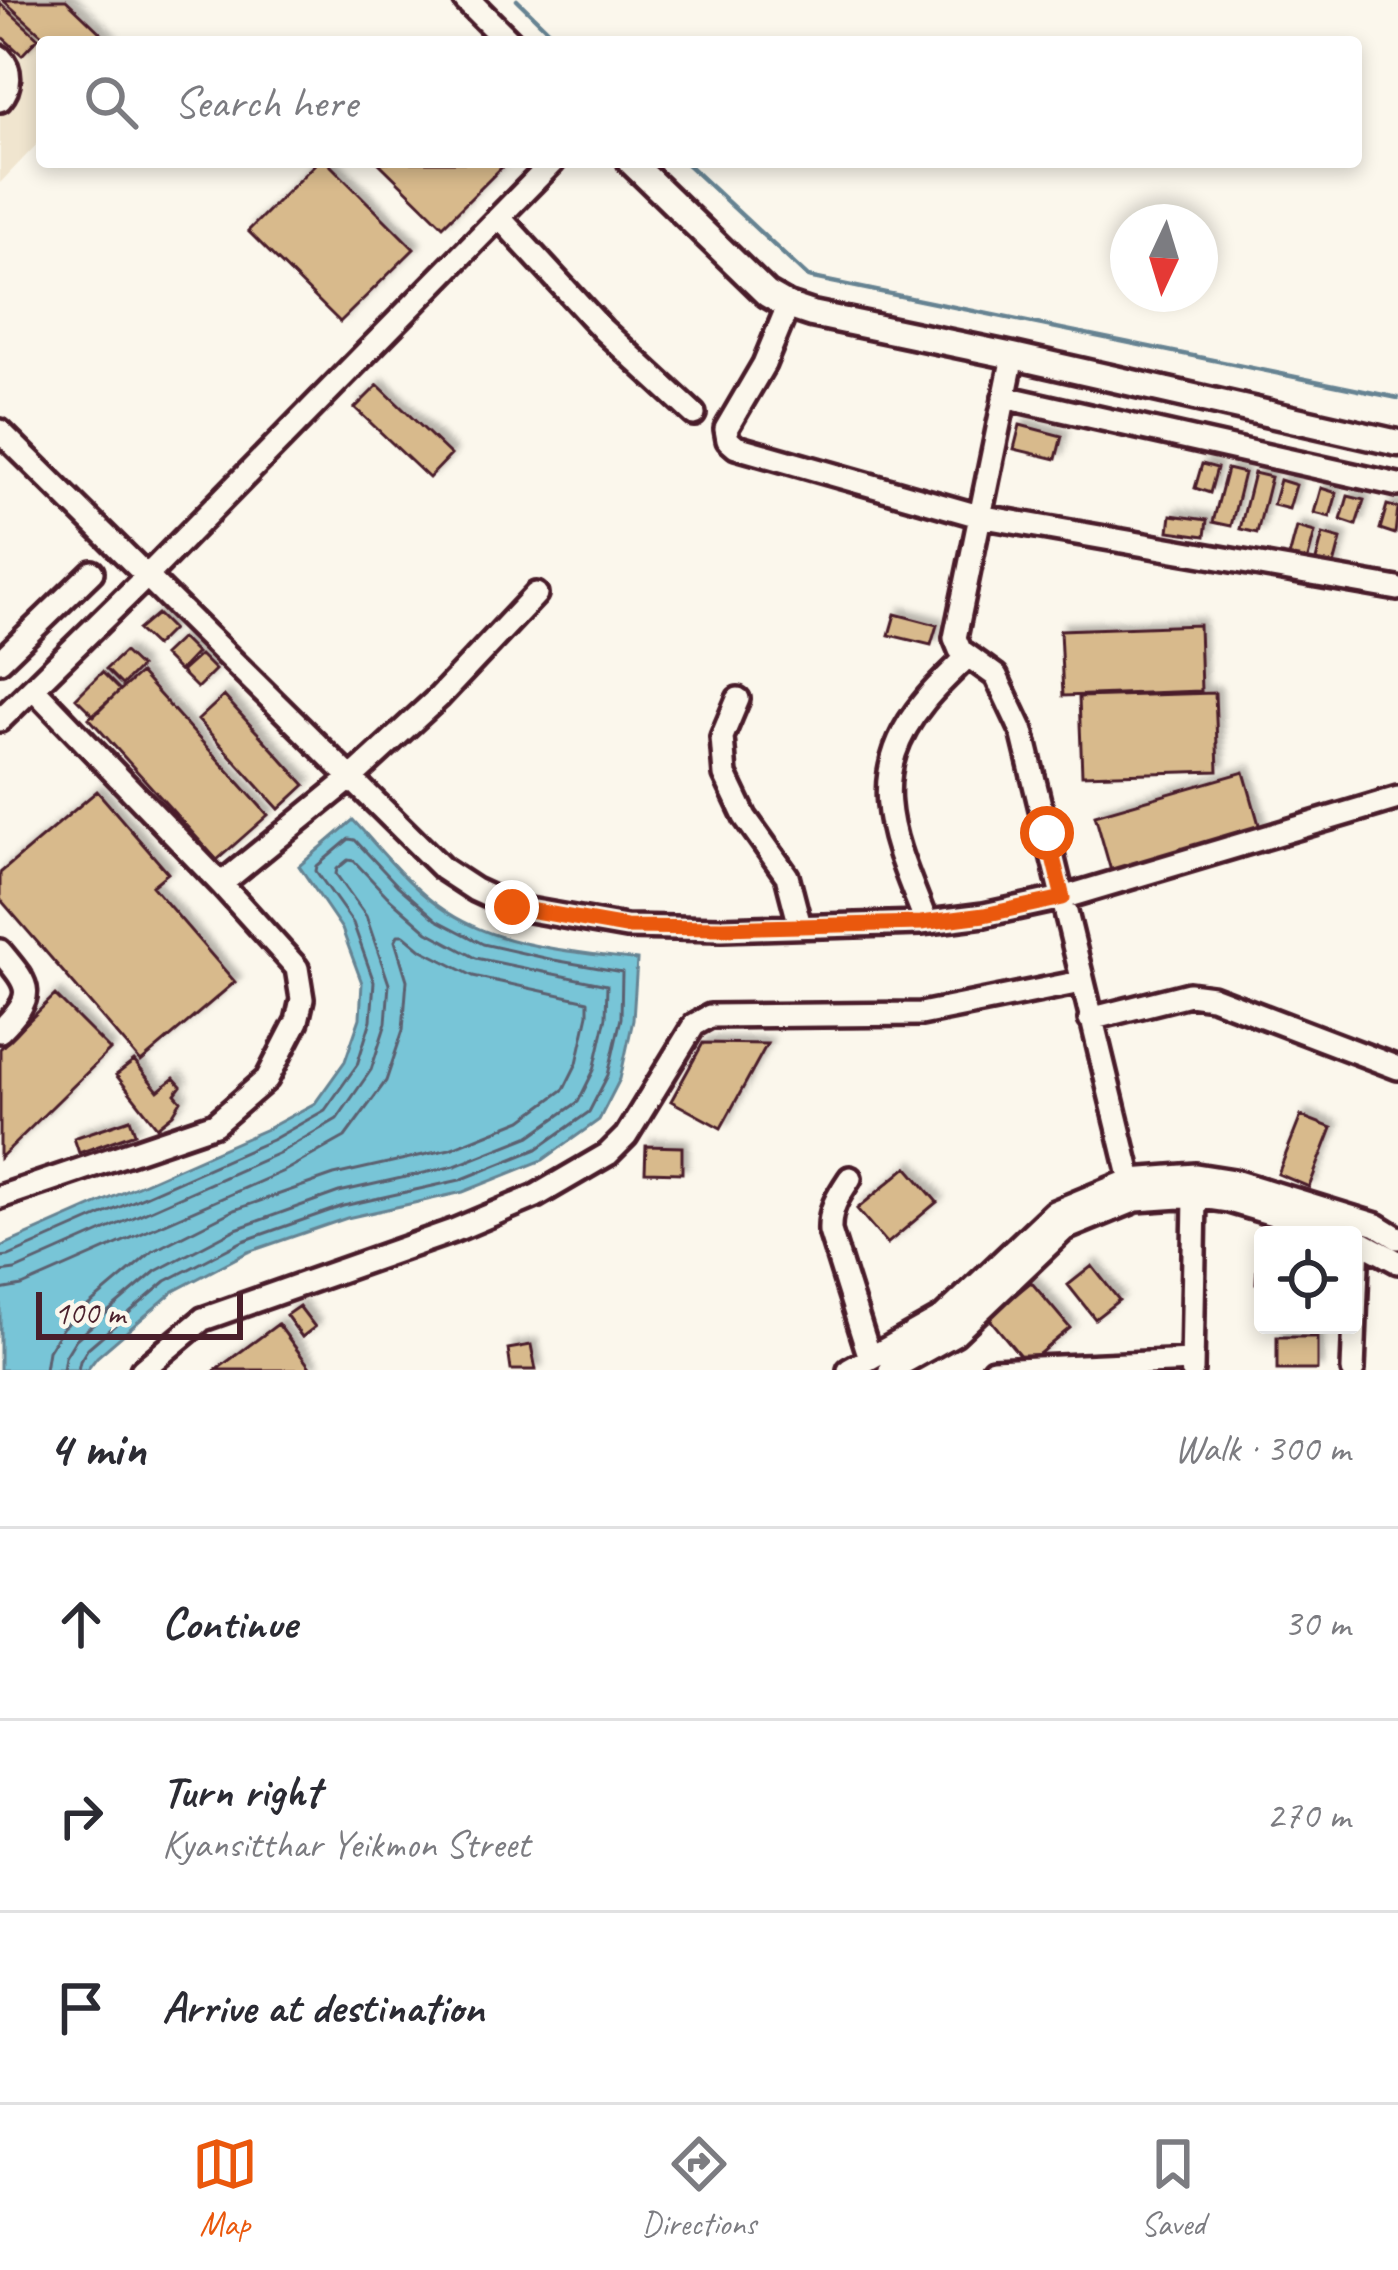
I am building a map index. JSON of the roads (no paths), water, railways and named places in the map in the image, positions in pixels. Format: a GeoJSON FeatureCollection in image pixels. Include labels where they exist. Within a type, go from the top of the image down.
{"type":"FeatureCollection","features":[{"type":"Feature","properties":{"kind":"main road"},"geometry":{"type":"LineString","coordinates":[[467,0],[503,36]]}},
{"type":"Feature","properties":{"kind":"main road"},"geometry":{"type":"LineString","coordinates":[[637,168],[766,294],[788,306],[1398,443]]}},
{"type":"Feature","properties":{"kind":"street"},"geometry":{"type":"LineString","coordinates":[[0,57],[9,76],[0,100]]}},
{"type":"Feature","properties":{"kind":"street"},"geometry":{"type":"LineString","coordinates":[[0,720],[547,168]]}},
{"type":"Feature","properties":{"kind":"street"},"geometry":{"type":"LineString","coordinates":[[499,217],[603,330],[694,413]]}},
{"type":"Feature","properties":{"kind":"street"},"geometry":{"type":"LineString","coordinates":[[788,306],[764,364],[726,429],[736,447],[979,516],[1398,589]]}},
{"type":"Feature","properties":{"kind":"street"},"geometry":{"type":"LineString","coordinates":[[1013,356],[955,638],[960,650],[996,676],[1022,731],[1131,1180]]}},
{"type":"Feature","properties":{"kind":"street"},"geometry":{"type":"LineString","coordinates":[[1004,397],[1398,485]]}},
{"type":"Feature","properties":{"kind":"street"},"geometry":{"type":"LineString","coordinates":[[0,431],[443,869],[512,907],[626,927],[926,922],[984,915],[1063,898],[1398,798]]}},
{"type":"Feature","properties":{"kind":"street"},"geometry":{"type":"LineString","coordinates":[[0,661],[92,572]]}},
{"type":"Feature","properties":{"kind":"street"},"geometry":{"type":"LineString","coordinates":[[221,884],[350,779],[439,697],[536,594]]}},
{"type":"Feature","properties":{"kind":"street"},"geometry":{"type":"LineString","coordinates":[[926,922],[903,862],[887,799],[887,772],[896,745],[921,705],[968,656]]}},
{"type":"Feature","properties":{"kind":"street"},"geometry":{"type":"LineString","coordinates":[[0,1197],[215,1124],[266,1079],[297,1021],[302,999],[297,968],[34,689]]}},
{"type":"Feature","properties":{"kind":"street"},"geometry":{"type":"LineString","coordinates":[[738,699],[722,737],[725,775],[745,817],[787,876],[800,926]]}},
{"type":"Feature","properties":{"kind":"street"},"geometry":{"type":"LineString","coordinates":[[0,951],[26,987],[17,1013],[0,1031]]}},
{"type":"Feature","properties":{"kind":"street"},"geometry":{"type":"LineString","coordinates":[[149,1369],[203,1319],[453,1231],[536,1196],[608,1154],[626,1136],[694,1025],[710,1016],[921,1014],[1082,982]]}},
{"type":"Feature","properties":{"kind":"street"},"geometry":{"type":"LineString","coordinates":[[1090,1018],[1190,994],[1212,998],[1398,1068]]}},
{"type":"Feature","properties":{"kind":"street"},"geometry":{"type":"LineString","coordinates":[[880,1364],[943,1317],[1054,1212],[1131,1180],[1196,1175],[1234,1181],[1377,1226],[1398,1238]]}},
{"type":"Feature","properties":{"kind":"street"},"geometry":{"type":"LineString","coordinates":[[850,1178],[834,1202],[830,1231],[880,1364]]}},
{"type":"Feature","properties":{"kind":"street"},"geometry":{"type":"LineString","coordinates":[[993,1370],[1192,1366],[1196,1196]]}},
{"type":"Feature","properties":{"kind":"street"},"geometry":{"type":"LineString","coordinates":[[849,1370],[880,1364],[955,1334],[1065,1229],[1136,1200],[1196,1196],[1314,1226]]}},
{"type":"Feature","properties":{"kind":"street"},"geometry":{"type":"LineString","coordinates":[[1362,1242],[1398,1262]]}},
{"type":"Feature","properties":{"kind":"street"},"geometry":{"type":"LineString","coordinates":[[1353,1334],[1353,1370]]}},
{"type":"Feature","properties":{"kind":"water"},"geometry":{"type":"Polygon","coordinates":[[[353,820],[421,892],[468,924],[514,941],[637,960],[633,1020],[620,1079],[599,1120],[543,1160],[463,1192],[347,1218],[248,1252],[174,1291],[87,1370],[0,1370],[0,1247],[267,1129],[315,1103],[345,1061],[360,1018],[362,983],[342,929],[299,866],[353,820]]]}},
{"type":"Feature","properties":{"kind":"waterway"},"geometry":{"type":"LineString","coordinates":[[517,0],[554,36]]}},
{"type":"Feature","properties":{"kind":"waterway"},"geometry":{"type":"LineString","coordinates":[[691,168],[808,277],[1398,398]]}}]}
